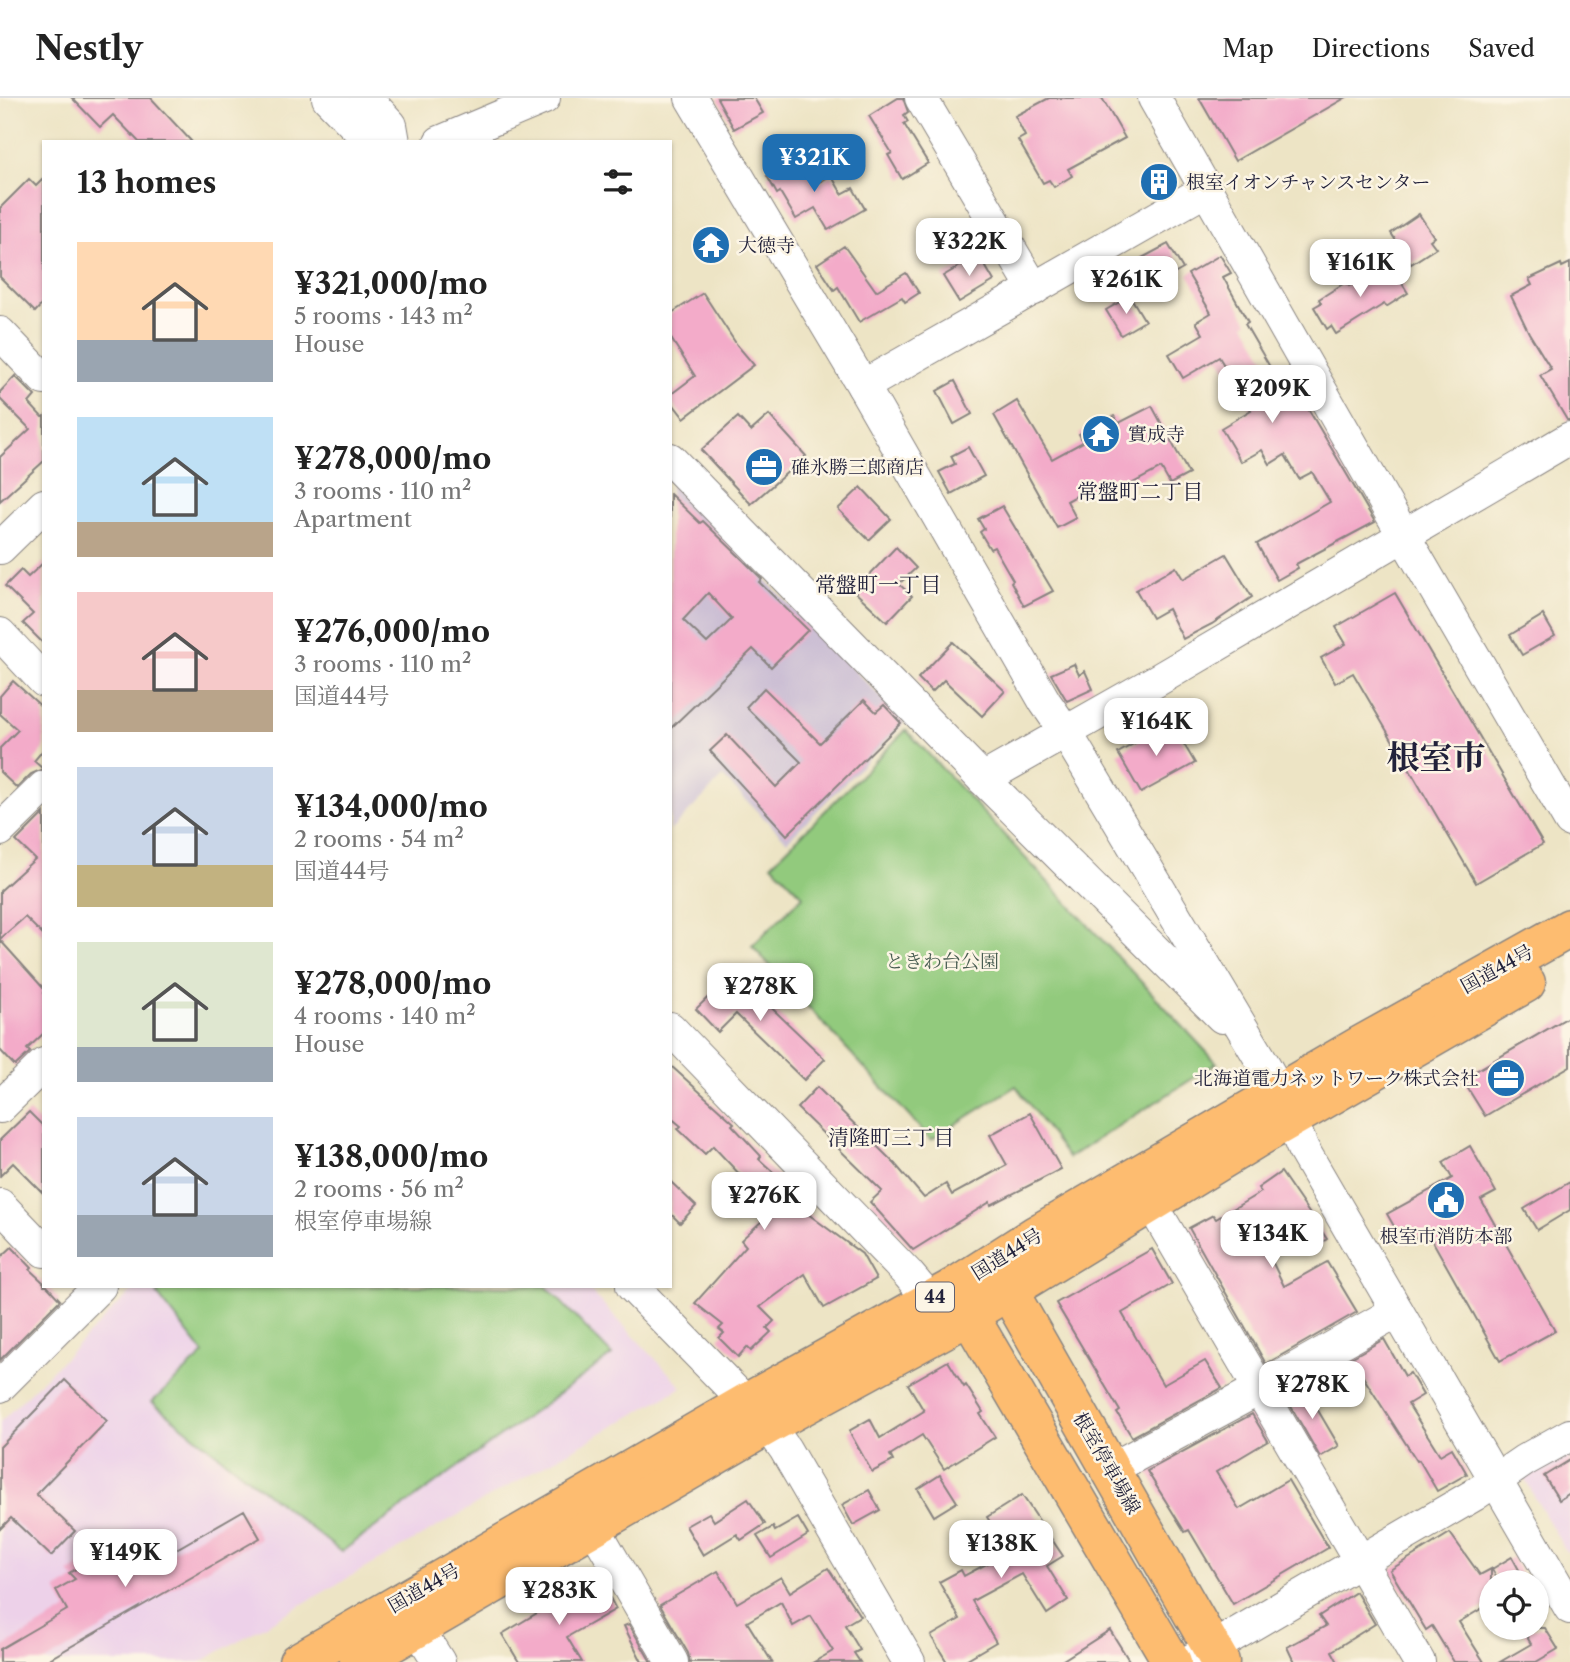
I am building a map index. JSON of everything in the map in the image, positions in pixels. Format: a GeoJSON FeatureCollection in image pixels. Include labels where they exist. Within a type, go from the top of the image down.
{"type":"FeatureCollection","features":[{"type":"Feature","properties":{"kind":"main road","name":"国道44号"},"geometry":{"type":"LineString","coordinates":[[299,1662],[757,1414],[1000,1277],[1151,1203],[1285,1106],[1361,1045],[1570,928]]}},
{"type":"Feature","properties":{"kind":"main road","name":"国道44号"},"geometry":{"type":"LineString","coordinates":[[1000,1277],[1034,1236],[1570,958]]}},
{"type":"Feature","properties":{"kind":"main road","name":"根室停車場線"},"geometry":{"type":"LineString","coordinates":[[1000,1277],[1111,1469],[1206,1657]]}},
{"type":"Feature","properties":{"kind":"main road"},"geometry":{"type":"LineString","coordinates":[[951,1307],[1172,1662]]}},
{"type":"Feature","properties":{"kind":"main road","name":"国道44号"},"geometry":{"type":"LineString","coordinates":[[359,1662],[593,1526],[757,1414]]}},
{"type":"Feature","properties":{"kind":"street"},"geometry":{"type":"LineString","coordinates":[[328,98],[369,140]]}},
{"type":"Feature","properties":{"kind":"street"},"geometry":{"type":"LineString","coordinates":[[366,98],[391,125],[394,140]]}},
{"type":"Feature","properties":{"kind":"street"},"geometry":{"type":"LineString","coordinates":[[445,140],[544,98]]}},
{"type":"Feature","properties":{"kind":"street"},"geometry":{"type":"LineString","coordinates":[[691,98],[863,386],[1045,702],[1065,731],[1255,1051],[1285,1106],[1303,1149],[1570,1608]]}},
{"type":"Feature","properties":{"kind":"street"},"geometry":{"type":"LineString","coordinates":[[920,98],[1034,289]]}},
{"type":"Feature","properties":{"kind":"street"},"geometry":{"type":"LineString","coordinates":[[1154,98],[1404,537],[1570,821]]}},
{"type":"Feature","properties":{"kind":"street"},"geometry":{"type":"LineString","coordinates":[[863,386],[1206,190]]}},
{"type":"Feature","properties":{"kind":"street"},"geometry":{"type":"LineString","coordinates":[[0,333],[42,377]]}},
{"type":"Feature","properties":{"kind":"street"},"geometry":{"type":"LineString","coordinates":[[983,779],[1404,537],[1570,438]]}},
{"type":"Feature","properties":{"kind":"street"},"geometry":{"type":"LineString","coordinates":[[672,461],[983,779],[1255,1051]]}},
{"type":"Feature","properties":{"kind":"street"},"geometry":{"type":"LineString","coordinates":[[0,548],[42,507]]}},
{"type":"Feature","properties":{"kind":"street"},"geometry":{"type":"LineString","coordinates":[[0,634],[42,679]]}},
{"type":"Feature","properties":{"kind":"street"},"geometry":{"type":"LineString","coordinates":[[0,830],[42,789]]}},
{"type":"Feature","properties":{"kind":"street"},"geometry":{"type":"LineString","coordinates":[[672,1030],[908,1274],[951,1307]]}},
{"type":"Feature","properties":{"kind":"street"},"geometry":{"type":"LineString","coordinates":[[0,1107],[42,1066]]}},
{"type":"Feature","properties":{"kind":"street"},"geometry":{"type":"LineString","coordinates":[[1151,1203],[1419,1662]]}},
{"type":"Feature","properties":{"kind":"street"},"geometry":{"type":"LineString","coordinates":[[0,1206],[42,1249]]}},
{"type":"Feature","properties":{"kind":"street"},"geometry":{"type":"LineString","coordinates":[[634,1288],[757,1414],[785,1449],[909,1662]]}},
{"type":"Feature","properties":{"kind":"street"},"geometry":{"type":"LineString","coordinates":[[0,1386],[89,1290]]}},
{"type":"Feature","properties":{"kind":"street"},"geometry":{"type":"LineString","coordinates":[[1111,1469],[1397,1311]]}},
{"type":"Feature","properties":{"kind":"street"},"geometry":{"type":"LineString","coordinates":[[1206,1657],[1570,1435]]}},
{"type":"Feature","properties":{"kind":"street"},"geometry":{"type":"LineString","coordinates":[[593,1526],[672,1662]]}},
{"type":"Feature","properties":{"kind":"street"},"geometry":{"type":"LineString","coordinates":[[417,1628],[439,1662]]}},
{"type":"Feature","properties":{"kind":"shaded area"},"geometry":{"type":"Polygon","coordinates":[[[672,486],[905,722],[787,841],[723,777],[672,829],[672,486]]]}},
{"type":"Feature","properties":{"kind":"shaded area"},"geometry":{"type":"Polygon","coordinates":[[[135,1288],[588,1288],[682,1387],[201,1662],[0,1662],[0,1422],[135,1288]]]}},
{"type":"Feature","properties":{"kind":"shaded area"},"geometry":{"type":"Polygon","coordinates":[[[1570,1450],[1570,1550],[1566,1552],[1524,1478],[1570,1450]]]}},
{"type":"Feature","properties":{"kind":"green space","name":"ときわ台公園"},"geometry":{"type":"Polygon","coordinates":[[[906,730],[1217,1063],[1068,1158],[1016,1086],[931,1140],[752,946],[803,896],[772,864],[906,730]]]}},
{"type":"Feature","properties":{"kind":"green space"},"geometry":{"type":"Polygon","coordinates":[[[163,1288],[548,1288],[612,1355],[341,1552],[152,1402],[204,1354],[157,1294],[163,1288]]]}},
{"type":"Feature","properties":{"kind":"building"},"geometry":{"type":"Polygon","coordinates":[[[72,98],[151,98],[190,140],[137,140],[113,115],[100,127],[72,98]]]}},
{"type":"Feature","properties":{"kind":"building"},"geometry":{"type":"Polygon","coordinates":[[[717,98],[754,98],[763,113],[734,129],[717,98]]]}},
{"type":"Feature","properties":{"kind":"building"},"geometry":{"type":"Polygon","coordinates":[[[898,98],[903,98],[908,112],[904,115],[908,122],[904,124],[928,163],[902,179],[888,155],[892,153],[869,116],[898,98]]]}},
{"type":"Feature","properties":{"kind":"building"},"geometry":{"type":"Polygon","coordinates":[[[1049,98],[1102,98],[1125,138],[1068,169],[1072,176],[1054,187],[1049,180],[1043,183],[1018,140],[1025,136],[1015,116],[1049,98]]]}},
{"type":"Feature","properties":{"kind":"building"},"geometry":{"type":"Polygon","coordinates":[[[1199,98],[1345,98],[1235,161],[1199,98]]]}},
{"type":"Feature","properties":{"kind":"building"},"geometry":{"type":"Polygon","coordinates":[[[806,155],[820,182],[831,175],[842,194],[853,188],[865,209],[828,230],[815,208],[796,219],[767,176],[806,155]]]}},
{"type":"Feature","properties":{"kind":"building"},"geometry":{"type":"Polygon","coordinates":[[[29,179],[36,186],[42,180],[42,304],[35,312],[0,277],[0,208],[29,179]]]}},
{"type":"Feature","properties":{"kind":"building"},"geometry":{"type":"Polygon","coordinates":[[[1419,214],[1434,237],[1430,240],[1436,248],[1411,264],[1391,233],[1419,214]]]}},
{"type":"Feature","properties":{"kind":"building"},"geometry":{"type":"Polygon","coordinates":[[[1168,244],[1183,269],[1156,284],[1142,258],[1168,244]]]}},
{"type":"Feature","properties":{"kind":"building"},"geometry":{"type":"Polygon","coordinates":[[[844,246],[876,291],[906,273],[919,293],[905,302],[902,297],[859,322],[838,287],[834,290],[817,264],[844,246]]]}},
{"type":"Feature","properties":{"kind":"building"},"geometry":{"type":"Polygon","coordinates":[[[979,255],[994,281],[959,302],[943,276],[979,255]]]}},
{"type":"Feature","properties":{"kind":"building"},"geometry":{"type":"Polygon","coordinates":[[[1220,255],[1231,273],[1223,277],[1248,322],[1245,324],[1284,391],[1294,385],[1375,522],[1296,564],[1298,568],[1277,580],[1257,544],[1330,502],[1312,472],[1299,479],[1285,455],[1270,464],[1262,450],[1241,462],[1221,428],[1251,410],[1219,357],[1183,378],[1169,354],[1203,334],[1196,322],[1211,313],[1188,274],[1220,255]]]}},
{"type":"Feature","properties":{"kind":"building"},"geometry":{"type":"Polygon","coordinates":[[[1389,263],[1408,293],[1386,307],[1384,304],[1336,334],[1331,326],[1327,329],[1314,307],[1321,303],[1319,299],[1346,282],[1349,286],[1358,281],[1359,283],[1389,263]]]}},
{"type":"Feature","properties":{"kind":"building"},"geometry":{"type":"Polygon","coordinates":[[[1570,263],[1570,420],[1567,420],[1540,375],[1551,369],[1511,296],[1532,285],[1529,279],[1561,264],[1562,267],[1570,263]]]}},
{"type":"Feature","properties":{"kind":"building"},"geometry":{"type":"Polygon","coordinates":[[[703,293],[737,345],[754,365],[684,418],[672,403],[672,393],[695,376],[672,340],[672,313],[703,293]]]}},
{"type":"Feature","properties":{"kind":"building"},"geometry":{"type":"Polygon","coordinates":[[[1130,296],[1145,321],[1121,335],[1106,310],[1130,296]]]}},
{"type":"Feature","properties":{"kind":"building"},"geometry":{"type":"Polygon","coordinates":[[[15,376],[35,396],[29,403],[42,417],[42,463],[0,501],[0,457],[30,429],[0,399],[0,392],[15,376]]]}},
{"type":"Feature","properties":{"kind":"building"},"geometry":{"type":"Polygon","coordinates":[[[955,381],[972,414],[954,424],[937,391],[955,381]]]}},
{"type":"Feature","properties":{"kind":"building"},"geometry":{"type":"Polygon","coordinates":[[[1017,401],[1052,459],[1083,442],[1079,434],[1114,416],[1119,423],[1152,406],[1189,474],[1170,484],[1161,468],[1107,497],[1100,483],[1067,501],[1076,518],[1057,528],[994,415],[1017,401]]]}},
{"type":"Feature","properties":{"kind":"building","name":"碓氷勝三郎商店"},"geometry":{"type":"Polygon","coordinates":[[[769,415],[806,456],[751,504],[701,450],[738,417],[751,431],[769,415]]]}},
{"type":"Feature","properties":{"kind":"building"},"geometry":{"type":"Polygon","coordinates":[[[968,447],[984,476],[951,494],[939,472],[955,464],[951,456],[968,447]]]}},
{"type":"Feature","properties":{"kind":"building"},"geometry":{"type":"Polygon","coordinates":[[[861,487],[891,519],[869,540],[838,509],[861,487]]]}},
{"type":"Feature","properties":{"kind":"building"},"geometry":{"type":"Polygon","coordinates":[[[672,496],[700,523],[703,521],[742,559],[762,579],[759,582],[808,630],[771,667],[753,649],[672,727],[672,496]],[[708,593],[683,620],[707,643],[732,619],[708,593]]]}},
{"type":"Feature","properties":{"kind":"building"},"geometry":{"type":"Polygon","coordinates":[[[1002,506],[1053,591],[1024,606],[994,547],[990,549],[980,532],[984,529],[978,519],[1002,506]]]}},
{"type":"Feature","properties":{"kind":"building"},"geometry":{"type":"Polygon","coordinates":[[[896,547],[916,568],[899,584],[912,596],[887,622],[854,591],[896,547]]]}},
{"type":"Feature","properties":{"kind":"building"},"geometry":{"type":"Polygon","coordinates":[[[1226,554],[1252,597],[1212,624],[1183,639],[1168,609],[1152,618],[1136,590],[1176,567],[1183,579],[1226,554]]]}},
{"type":"Feature","properties":{"kind":"building"},"geometry":{"type":"Polygon","coordinates":[[[42,564],[42,642],[23,623],[33,614],[5,586],[21,570],[28,577],[42,564]]]}},
{"type":"Feature","properties":{"kind":"building"},"geometry":{"type":"Polygon","coordinates":[[[1395,593],[1543,844],[1476,883],[1353,673],[1335,683],[1321,658],[1346,644],[1336,627],[1395,593]]]}},
{"type":"Feature","properties":{"kind":"building"},"geometry":{"type":"Polygon","coordinates":[[[1543,615],[1555,636],[1522,655],[1510,635],[1543,615]]]}},
{"type":"Feature","properties":{"kind":"building"},"geometry":{"type":"Polygon","coordinates":[[[953,642],[1005,691],[982,716],[944,680],[932,692],[918,678],[953,642]]]}},
{"type":"Feature","properties":{"kind":"building"},"geometry":{"type":"Polygon","coordinates":[[[1074,664],[1079,675],[1085,671],[1093,689],[1067,701],[1051,674],[1074,664]]]}},
{"type":"Feature","properties":{"kind":"building"},"geometry":{"type":"Polygon","coordinates":[[[13,681],[42,707],[42,751],[34,761],[42,769],[31,774],[17,788],[0,772],[0,748],[18,730],[0,714],[0,696],[13,681]]]}},
{"type":"Feature","properties":{"kind":"building"},"geometry":{"type":"Polygon","coordinates":[[[764,688],[820,743],[864,700],[876,712],[884,705],[901,723],[787,835],[710,751],[727,735],[776,787],[801,762],[746,707],[764,688]]]}},
{"type":"Feature","properties":{"kind":"building"},"geometry":{"type":"Polygon","coordinates":[[[1171,722],[1195,763],[1141,793],[1118,753],[1171,722]]]}},
{"type":"Feature","properties":{"kind":"building"},"geometry":{"type":"Polygon","coordinates":[[[42,815],[42,934],[25,917],[0,939],[0,891],[35,859],[16,841],[42,815]]]}},
{"type":"Feature","properties":{"kind":"building"},"geometry":{"type":"Polygon","coordinates":[[[0,940],[42,987],[42,1035],[27,1049],[30,1052],[15,1066],[0,1050],[0,940]]]}},
{"type":"Feature","properties":{"kind":"building"},"geometry":{"type":"Polygon","coordinates":[[[736,970],[757,994],[825,1059],[804,1080],[736,1014],[718,1032],[696,1009],[736,970]]]}},
{"type":"Feature","properties":{"kind":"building","name":"北海道電力ネットワーク株式会社"},"geometry":{"type":"Polygon","coordinates":[[[1570,1016],[1570,1066],[1485,1116],[1462,1079],[1570,1016]]]}},
{"type":"Feature","properties":{"kind":"building"},"geometry":{"type":"Polygon","coordinates":[[[672,1067],[734,1123],[732,1125],[761,1156],[759,1159],[788,1186],[790,1183],[811,1205],[804,1211],[862,1254],[876,1279],[824,1308],[805,1274],[760,1307],[774,1321],[767,1328],[771,1332],[751,1351],[747,1347],[738,1357],[719,1338],[724,1333],[719,1329],[723,1325],[695,1303],[746,1246],[741,1240],[763,1220],[732,1191],[744,1179],[713,1146],[705,1154],[678,1129],[681,1126],[672,1119],[672,1067]]]}},
{"type":"Feature","properties":{"kind":"building"},"geometry":{"type":"Polygon","coordinates":[[[817,1087],[895,1164],[924,1198],[946,1184],[952,1195],[1007,1165],[990,1135],[1030,1113],[1061,1169],[991,1205],[990,1202],[913,1250],[870,1202],[882,1191],[797,1108],[817,1087]]]}},
{"type":"Feature","properties":{"kind":"building"},"geometry":{"type":"Polygon","coordinates":[[[29,1112],[42,1125],[42,1192],[13,1163],[0,1176],[0,1140],[29,1112]]]}},
{"type":"Feature","properties":{"kind":"building"},"geometry":{"type":"Polygon","coordinates":[[[1470,1146],[1496,1192],[1481,1200],[1555,1331],[1500,1361],[1427,1231],[1404,1244],[1387,1214],[1452,1178],[1443,1162],[1470,1146]]]}},
{"type":"Feature","properties":{"kind":"building"},"geometry":{"type":"Polygon","coordinates":[[[1281,1172],[1327,1239],[1307,1253],[1296,1238],[1268,1253],[1284,1286],[1327,1262],[1357,1312],[1266,1364],[1189,1228],[1213,1215],[1216,1219],[1261,1192],[1258,1188],[1281,1172]]]}},
{"type":"Feature","properties":{"kind":"building"},"geometry":{"type":"Polygon","coordinates":[[[1570,1182],[1570,1210],[1537,1230],[1524,1209],[1570,1182]]]}},
{"type":"Feature","properties":{"kind":"building"},"geometry":{"type":"Polygon","coordinates":[[[672,1183],[696,1206],[680,1223],[672,1215],[672,1183]]]}},
{"type":"Feature","properties":{"kind":"building"},"geometry":{"type":"Polygon","coordinates":[[[12,1247],[42,1281],[42,1288],[49,1288],[60,1300],[0,1360],[0,1258],[12,1247]]]}},
{"type":"Feature","properties":{"kind":"building"},"geometry":{"type":"Polygon","coordinates":[[[1152,1249],[1172,1284],[1122,1313],[1163,1385],[1205,1361],[1222,1388],[1132,1437],[1117,1413],[1120,1411],[1056,1303],[1152,1249]]]}},
{"type":"Feature","properties":{"kind":"building"},"geometry":{"type":"Polygon","coordinates":[[[1384,1339],[1405,1376],[1410,1373],[1423,1395],[1408,1404],[1440,1455],[1452,1448],[1467,1474],[1437,1491],[1351,1358],[1384,1339]]]}},
{"type":"Feature","properties":{"kind":"building"},"geometry":{"type":"Polygon","coordinates":[[[948,1361],[983,1412],[980,1414],[995,1437],[944,1469],[922,1435],[890,1455],[893,1461],[872,1472],[849,1431],[870,1419],[880,1438],[924,1411],[908,1384],[948,1361]]]}},
{"type":"Feature","properties":{"kind":"building"},"geometry":{"type":"Polygon","coordinates":[[[65,1380],[107,1421],[36,1494],[75,1531],[51,1556],[11,1518],[0,1529],[0,1447],[65,1380]]]}},
{"type":"Feature","properties":{"kind":"building"},"geometry":{"type":"Polygon","coordinates":[[[1303,1385],[1339,1446],[1320,1457],[1285,1396],[1303,1385]]]}},
{"type":"Feature","properties":{"kind":"building"},"geometry":{"type":"Polygon","coordinates":[[[1252,1414],[1268,1441],[1216,1472],[1239,1509],[1288,1480],[1328,1548],[1233,1604],[1189,1530],[1185,1532],[1147,1471],[1252,1414]]]}},
{"type":"Feature","properties":{"kind":"building"},"geometry":{"type":"Polygon","coordinates":[[[1570,1460],[1570,1493],[1559,1500],[1544,1476],[1570,1460]]]}},
{"type":"Feature","properties":{"kind":"building"},"geometry":{"type":"Polygon","coordinates":[[[940,1475],[957,1502],[934,1516],[918,1489],[940,1475]]]}},
{"type":"Feature","properties":{"kind":"building"},"geometry":{"type":"Polygon","coordinates":[[[869,1490],[880,1510],[853,1525],[842,1505],[869,1490]]]}},
{"type":"Feature","properties":{"kind":"building"},"geometry":{"type":"Polygon","coordinates":[[[1022,1495],[1063,1556],[1047,1566],[1068,1600],[1047,1614],[1022,1574],[972,1601],[996,1642],[962,1662],[947,1662],[931,1636],[960,1619],[939,1582],[961,1570],[964,1576],[1009,1552],[987,1517],[1022,1495]]]}},
{"type":"Feature","properties":{"kind":"building"},"geometry":{"type":"Polygon","coordinates":[[[748,1499],[765,1524],[741,1540],[737,1534],[703,1555],[686,1526],[709,1513],[714,1521],[748,1499]]]}},
{"type":"Feature","properties":{"kind":"building"},"geometry":{"type":"Polygon","coordinates":[[[244,1510],[260,1538],[44,1662],[0,1662],[0,1649],[67,1610],[56,1590],[75,1579],[69,1573],[97,1557],[101,1563],[127,1548],[140,1570],[244,1510]]]}},
{"type":"Feature","properties":{"kind":"building"},"geometry":{"type":"Polygon","coordinates":[[[798,1518],[808,1535],[771,1558],[757,1536],[773,1527],[775,1531],[798,1518]]]}},
{"type":"Feature","properties":{"kind":"building"},"geometry":{"type":"Polygon","coordinates":[[[1450,1533],[1479,1574],[1479,1610],[1459,1622],[1484,1662],[1454,1662],[1432,1626],[1426,1630],[1390,1570],[1450,1533]]]}},
{"type":"Feature","properties":{"kind":"building"},"geometry":{"type":"Polygon","coordinates":[[[1512,1557],[1519,1570],[1493,1570],[1512,1557]]]}},
{"type":"Feature","properties":{"kind":"building"},"geometry":{"type":"Polygon","coordinates":[[[828,1568],[860,1616],[845,1625],[860,1650],[854,1653],[860,1662],[814,1662],[833,1651],[811,1616],[793,1626],[781,1602],[747,1622],[772,1662],[690,1662],[688,1653],[660,1605],[718,1571],[737,1603],[781,1577],[790,1592],[828,1568]]]}},
{"type":"Feature","properties":{"kind":"building"},"geometry":{"type":"Polygon","coordinates":[[[600,1580],[616,1609],[567,1637],[582,1662],[519,1662],[502,1634],[600,1580]]]}},
{"type":"Feature","properties":{"kind":"building"},"geometry":{"type":"Polygon","coordinates":[[[1356,1592],[1375,1624],[1332,1651],[1338,1662],[1294,1662],[1287,1647],[1326,1626],[1319,1616],[1356,1592]]]}},
{"type":"Feature","properties":{"kind":"building"},"geometry":{"type":"Polygon","coordinates":[[[629,1624],[651,1662],[642,1662],[624,1626],[629,1624]]]}},
{"type":"Feature","properties":{"kind":"building"},"geometry":{"type":"Polygon","coordinates":[[[1110,1630],[1130,1662],[1060,1662],[1110,1630]]]}},
{"type":"Feature","properties":{"kind":"building"},"geometry":{"type":"Polygon","coordinates":[[[1549,1634],[1558,1649],[1536,1662],[1500,1662],[1531,1644],[1529,1640],[1549,1640],[1549,1634]]]}},
{"type":"Feature","properties":{"kind":"place","name":"根室イオンチャンスセンター"},"geometry":{"type":"Point","coordinates":[1159,182]}},
{"type":"Feature","properties":{"kind":"place","name":"大徳寺"},"geometry":{"type":"Point","coordinates":[711,245]}},
{"type":"Feature","properties":{"kind":"place","name":"實成寺"},"geometry":{"type":"Point","coordinates":[1101,434]}},
{"type":"Feature","properties":{"kind":"place","name":"碓氷勝三郎商店"},"geometry":{"type":"Point","coordinates":[764,467]}},
{"type":"Feature","properties":{"kind":"place","name":"北海道電力ネットワーク株式会社"},"geometry":{"type":"Point","coordinates":[1506,1078]}},
{"type":"Feature","properties":{"kind":"place","name":"根室市消防本部"},"geometry":{"type":"Point","coordinates":[1446,1200]}},
{"type":"Feature","properties":{"kind":"district","name":"常盤町二丁目"},"geometry":{"type":"Point","coordinates":[1140,491]}},
{"type":"Feature","properties":{"kind":"district","name":"常盤町一丁目"},"geometry":{"type":"Point","coordinates":[878,584]}},
{"type":"Feature","properties":{"kind":"district","name":"根室市"},"geometry":{"type":"Point","coordinates":[1436,757]}},
{"type":"Feature","properties":{"kind":"district","name":"清隆町三丁目"},"geometry":{"type":"Point","coordinates":[891,1137]}}]}
